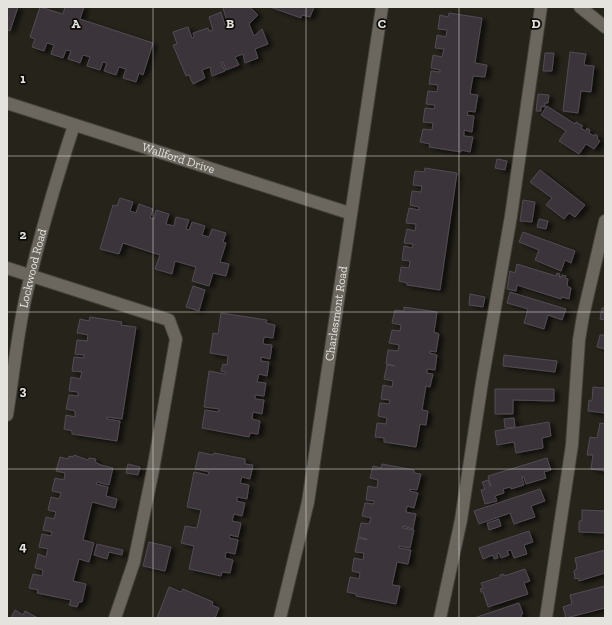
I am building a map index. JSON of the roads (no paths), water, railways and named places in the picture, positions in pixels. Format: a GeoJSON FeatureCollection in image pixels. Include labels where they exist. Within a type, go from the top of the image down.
{"type":"FeatureCollection","features":[{"type":"Feature","properties":{"kind":"street","name":"Charlesmont Road"},"geometry":{"type":"LineString","coordinates":[[280,618],[308,502],[349,213],[382,7]]}},
{"type":"Feature","properties":{"kind":"street"},"geometry":{"type":"LineString","coordinates":[[440,618],[461,520],[482,382],[511,216],[541,7]]}},
{"type":"Feature","properties":{"kind":"street"},"geometry":{"type":"LineString","coordinates":[[580,7],[605,27]]}},
{"type":"Feature","properties":{"kind":"street","name":"Wallford Drive"},"geometry":{"type":"LineString","coordinates":[[7,103],[349,213]]}},
{"type":"Feature","properties":{"kind":"street","name":"Lockwood Road"},"geometry":{"type":"LineString","coordinates":[[7,414],[25,302],[42,228],[74,125]]}},
{"type":"Feature","properties":{"kind":"street"},"geometry":{"type":"LineString","coordinates":[[546,618],[551,594],[572,445],[579,340],[586,301],[605,221]]}},
{"type":"Feature","properties":{"kind":"street"},"geometry":{"type":"LineString","coordinates":[[7,268],[169,320],[176,339],[153,470],[136,554],[115,618]]}}]}
